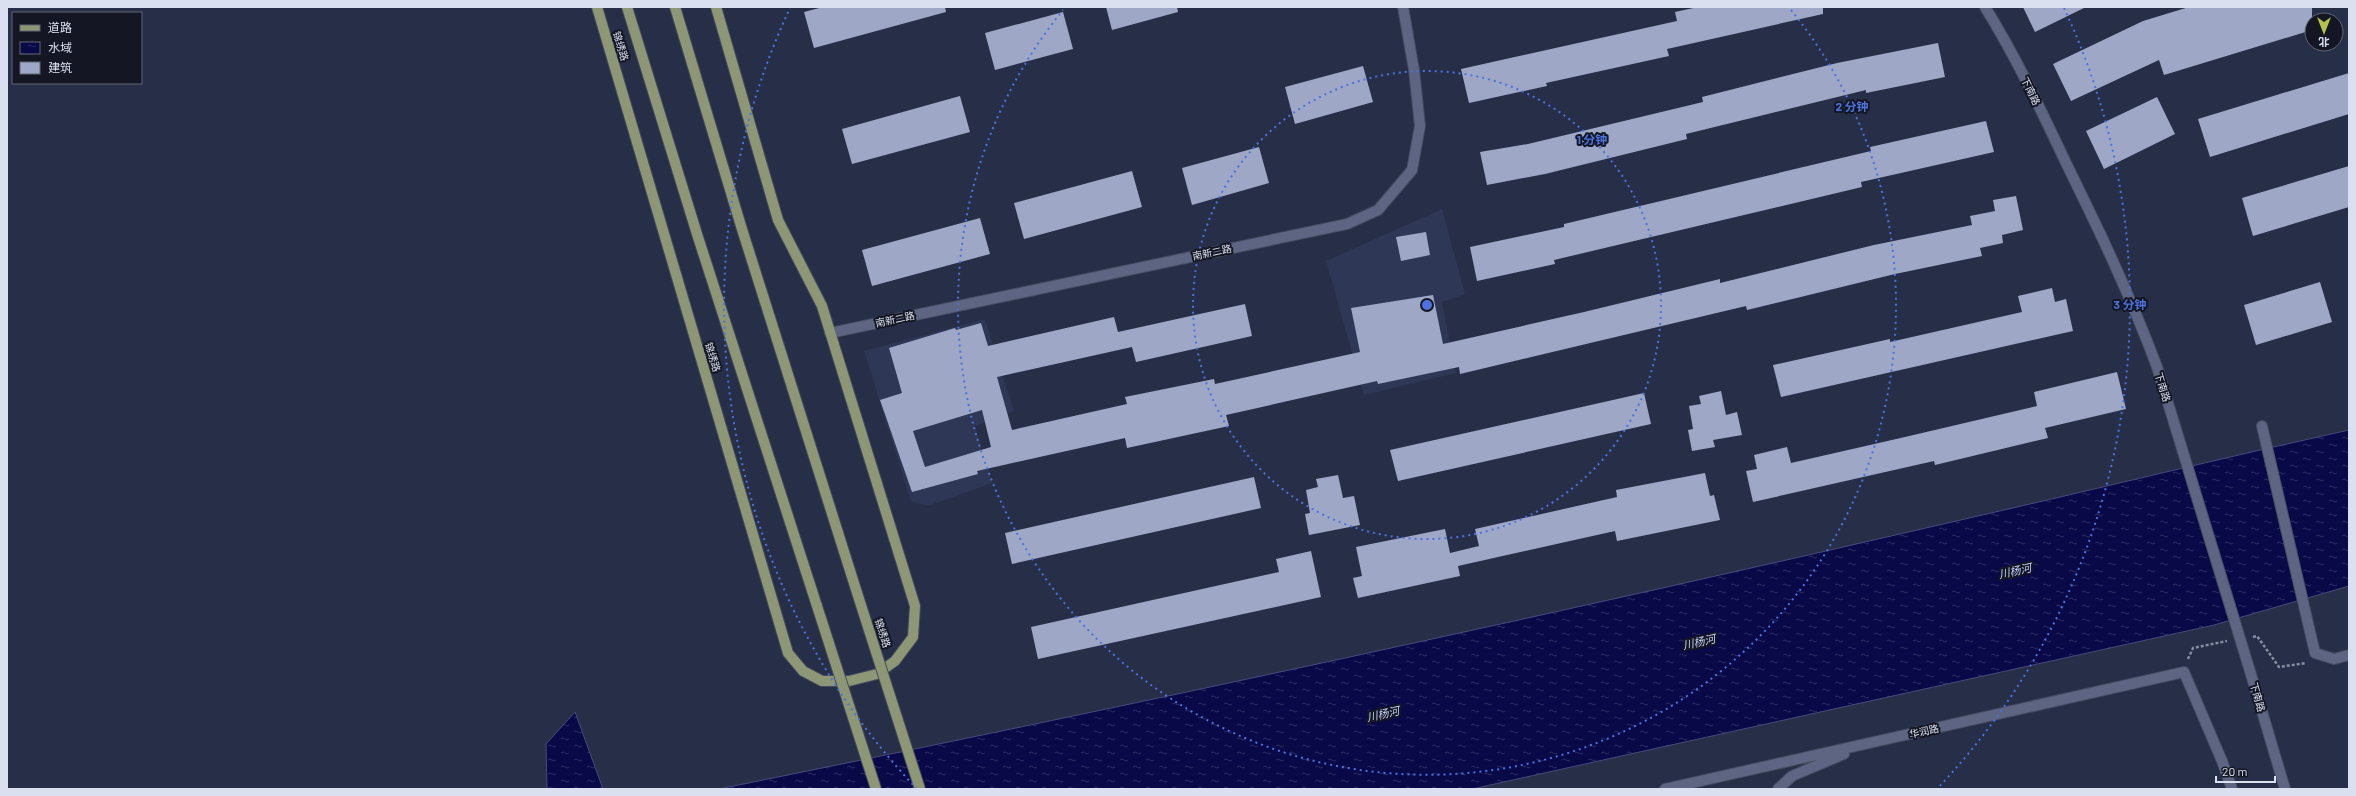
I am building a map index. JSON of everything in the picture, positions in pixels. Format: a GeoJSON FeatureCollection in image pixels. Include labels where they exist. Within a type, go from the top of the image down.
{"type":"FeatureCollection","features":[{"type":"Feature","properties":{"kind":"main road","name":"锦绣路"},"geometry":{"type":"LineString","coordinates":[[596,7],[788,653],[803,671],[822,681],[849,681],[877,674],[895,661],[913,637],[915,606],[822,306],[778,220],[716,7]]}},
{"type":"Feature","properties":{"kind":"main road","name":"锦绣路"},"geometry":{"type":"LineString","coordinates":[[626,7],[699,242],[876,789]]}},
{"type":"Feature","properties":{"kind":"main road","name":"锦绣路"},"geometry":{"type":"LineString","coordinates":[[675,7],[741,226],[920,789]]}},
{"type":"Feature","properties":{"kind":"street","name":"南新二路"},"geometry":{"type":"LineString","coordinates":[[830,333],[1347,224],[1378,210],[1412,170],[1420,126],[1414,70],[1403,7]]}},
{"type":"Feature","properties":{"kind":"street","name":"下南路"},"geometry":{"type":"LineString","coordinates":[[1985,7],[2017,62],[2105,244],[2126,288],[2157,367],[2253,681],[2284,789]]}},
{"type":"Feature","properties":{"kind":"street"},"geometry":{"type":"LineString","coordinates":[[2262,426],[2315,653],[2334,659],[2349,655]]}},
{"type":"Feature","properties":{"kind":"street","name":"华润路"},"geometry":{"type":"LineString","coordinates":[[1665,789],[2184,672],[2222,761],[2232,789]]}},
{"type":"Feature","properties":{"kind":"street"},"geometry":{"type":"LineString","coordinates":[[1778,789],[1792,776],[1867,744]]}},
{"type":"Feature","properties":{"kind":"shaded area"},"geometry":{"type":"Polygon","coordinates":[[[1442,209],[1465,294],[1442,302],[1456,373],[1364,395],[1326,261],[1442,209]]]}},
{"type":"Feature","properties":{"kind":"shaded area"},"geometry":{"type":"Polygon","coordinates":[[[985,319],[1014,411],[975,426],[992,483],[928,506],[911,501],[864,351],[985,319]]]}},
{"type":"Feature","properties":{"kind":"water","name":"川杨河"},"geometry":{"type":"Polygon","coordinates":[[[2349,430],[2349,586],[2214,625],[1472,789],[719,789],[1187,692],[1499,624],[1810,555],[2349,430]]]}},
{"type":"Feature","properties":{"kind":"water"},"geometry":{"type":"Polygon","coordinates":[[[575,712],[603,789],[547,789],[546,744],[575,712]]]}},
{"type":"Feature","properties":{"kind":"building"},"geometry":{"type":"Polygon","coordinates":[[[823,7],[945,7],[946,12],[814,48],[804,12],[823,7]]]}},
{"type":"Feature","properties":{"kind":"building"},"geometry":{"type":"Polygon","coordinates":[[[1106,7],[1177,7],[1178,12],[1112,30],[1106,7]]]}},
{"type":"Feature","properties":{"kind":"building"},"geometry":{"type":"Polygon","coordinates":[[[1698,7],[1823,7],[1823,14],[1667,49],[1669,56],[1546,83],[1547,86],[1469,103],[1461,69],[1677,21],[1675,12],[1698,7]]]}},
{"type":"Feature","properties":{"kind":"building"},"geometry":{"type":"Polygon","coordinates":[[[2023,7],[2086,7],[2035,32],[2023,7]]]}},
{"type":"Feature","properties":{"kind":"building"},"geometry":{"type":"Polygon","coordinates":[[[2189,7],[2312,7],[2312,12],[2304,12],[2304,32],[2164,75],[2159,60],[2071,101],[2053,64],[2143,21],[2189,7]]]}},
{"type":"Feature","properties":{"kind":"building"},"geometry":{"type":"Polygon","coordinates":[[[1063,12],[1073,49],[995,70],[985,33],[1063,12]]]}},
{"type":"Feature","properties":{"kind":"building"},"geometry":{"type":"Polygon","coordinates":[[[1938,43],[1945,77],[1866,93],[1866,90],[1686,134],[1687,139],[1545,174],[1487,185],[1480,152],[1528,144],[1703,102],[1702,97],[1837,63],[1938,43]]]}},
{"type":"Feature","properties":{"kind":"building"},"geometry":{"type":"Polygon","coordinates":[[[1363,66],[1373,102],[1295,124],[1285,87],[1363,66]]]}},
{"type":"Feature","properties":{"kind":"building"},"geometry":{"type":"Polygon","coordinates":[[[2349,73],[2349,114],[2210,157],[2198,119],[2349,73]]]}},
{"type":"Feature","properties":{"kind":"building"},"geometry":{"type":"Polygon","coordinates":[[[960,96],[970,132],[852,164],[842,129],[960,96]]]}},
{"type":"Feature","properties":{"kind":"building"},"geometry":{"type":"Polygon","coordinates":[[[2157,97],[2175,134],[2104,169],[2086,131],[2157,97]]]}},
{"type":"Feature","properties":{"kind":"building"},"geometry":{"type":"Polygon","coordinates":[[[1986,121],[1994,152],[1861,182],[1862,187],[1554,260],[1555,264],[1477,281],[1470,247],[1564,227],[1564,224],[1871,151],[1870,147],[1986,121]]]}},
{"type":"Feature","properties":{"kind":"building"},"geometry":{"type":"Polygon","coordinates":[[[1259,147],[1269,183],[1192,205],[1182,168],[1259,147]]]}},
{"type":"Feature","properties":{"kind":"building"},"geometry":{"type":"Polygon","coordinates":[[[2349,166],[2349,207],[2253,236],[2242,198],[2349,166]]]}},
{"type":"Feature","properties":{"kind":"building"},"geometry":{"type":"Polygon","coordinates":[[[1132,171],[1142,207],[1024,239],[1014,203],[1132,171]]]}},
{"type":"Feature","properties":{"kind":"building"},"geometry":{"type":"Polygon","coordinates":[[[2016,196],[2023,230],[2002,235],[2003,243],[1980,248],[1982,256],[1895,274],[1747,310],[1746,306],[1460,374],[1459,367],[1378,384],[1377,381],[1226,415],[1229,426],[1127,448],[1125,438],[977,471],[978,474],[912,492],[880,400],[902,393],[889,348],[955,328],[956,330],[981,323],[988,346],[1114,317],[1118,332],[1245,304],[1252,336],[1136,362],[1132,347],[997,377],[1012,430],[1127,404],[1125,397],[1214,379],[1215,384],[1360,352],[1351,308],[1433,295],[1443,344],[1720,279],[1720,283],[1874,245],[1972,225],[1970,216],[1995,211],[1993,200],[2016,196]],[[982,410],[913,431],[925,467],[991,447],[982,410]]]}},
{"type":"Feature","properties":{"kind":"building"},"geometry":{"type":"Polygon","coordinates":[[[980,218],[990,254],[872,286],[862,250],[980,218]]]}},
{"type":"Feature","properties":{"kind":"building"},"geometry":{"type":"Polygon","coordinates":[[[1426,232],[1430,255],[1401,261],[1396,237],[1426,232]]]}},
{"type":"Feature","properties":{"kind":"building"},"geometry":{"type":"Polygon","coordinates":[[[2320,282],[2332,322],[2256,345],[2244,305],[2320,282]]]}},
{"type":"Feature","properties":{"kind":"building"},"geometry":{"type":"Polygon","coordinates":[[[2052,288],[2055,302],[2066,299],[2073,331],[1781,397],[1773,365],[1890,339],[1890,342],[2022,312],[2018,296],[2052,288]]]}},
{"type":"Feature","properties":{"kind":"building"},"geometry":{"type":"Polygon","coordinates":[[[2117,372],[2126,409],[2045,428],[2048,438],[1935,465],[1934,461],[1753,502],[1746,471],[1757,469],[1754,455],[1787,447],[1791,463],[1905,437],[2037,406],[2034,392],[2117,372]]]}},
{"type":"Feature","properties":{"kind":"building"},"geometry":{"type":"Polygon","coordinates":[[[1721,391],[1726,415],[1737,412],[1742,435],[1713,440],[1715,447],[1692,451],[1688,430],[1693,429],[1689,406],[1701,404],[1699,396],[1721,391]]]}},
{"type":"Feature","properties":{"kind":"building"},"geometry":{"type":"Polygon","coordinates":[[[1644,393],[1651,424],[1398,481],[1390,450],[1644,393]]]}},
{"type":"Feature","properties":{"kind":"building"},"geometry":{"type":"Polygon","coordinates":[[[1705,473],[1710,496],[1714,495],[1720,520],[1617,541],[1615,531],[1458,566],[1460,576],[1358,598],[1353,578],[1362,576],[1356,547],[1445,529],[1450,553],[1479,546],[1475,529],[1617,497],[1616,490],[1705,473]]]}},
{"type":"Feature","properties":{"kind":"building"},"geometry":{"type":"Polygon","coordinates":[[[1338,475],[1343,498],[1354,496],[1360,525],[1309,535],[1305,514],[1310,513],[1306,490],[1318,487],[1316,479],[1338,475]]]}},
{"type":"Feature","properties":{"kind":"building"},"geometry":{"type":"Polygon","coordinates":[[[1254,477],[1261,508],[1012,564],[1005,533],[1254,477]]]}},
{"type":"Feature","properties":{"kind":"building"},"geometry":{"type":"Polygon","coordinates":[[[1311,551],[1321,597],[1038,659],[1031,627],[1279,572],[1276,559],[1311,551]]]}}]}
